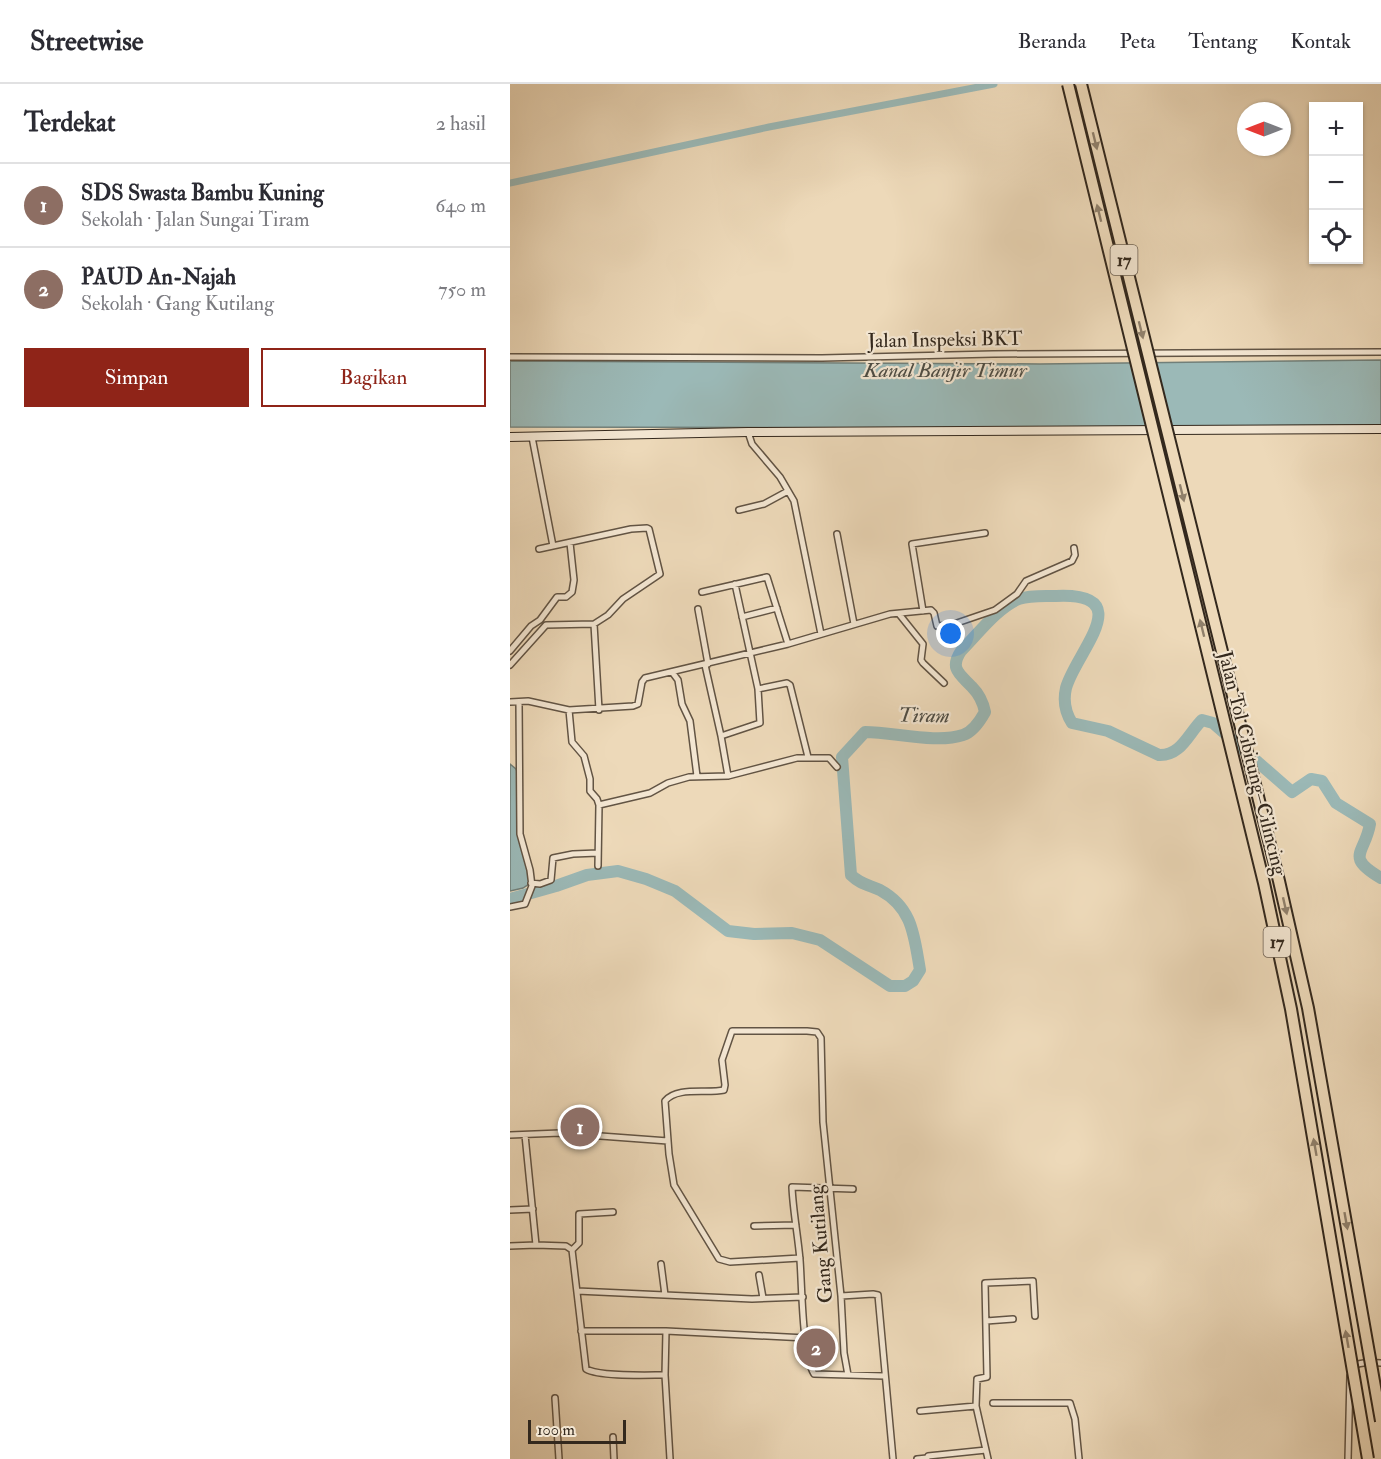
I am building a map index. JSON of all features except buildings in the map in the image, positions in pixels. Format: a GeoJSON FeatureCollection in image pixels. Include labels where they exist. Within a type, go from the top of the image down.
{"type":"FeatureCollection","features":[{"type":"Feature","properties":{"kind":"highway","name":"Jalan Tol Cibitung–Cilincing"},"geometry":{"type":"LineString","coordinates":[[1068,84],[1267,895],[1291,1009],[1368,1459]]}},
{"type":"Feature","properties":{"kind":"highway","name":"Jalan Tol Cibitung–Cilincing"},"geometry":{"type":"LineString","coordinates":[[1081,84],[1308,1008],[1381,1420]]}},
{"type":"Feature","properties":{"kind":"street","name":"Jalan Inspeksi BKT"},"geometry":{"type":"LineString","coordinates":[[510,357],[822,358],[993,354],[1381,352]]}},
{"type":"Feature","properties":{"kind":"street"},"geometry":{"type":"LineString","coordinates":[[510,437],[748,432],[1381,429]]}},
{"type":"Feature","properties":{"kind":"street"},"geometry":{"type":"LineString","coordinates":[[748,432],[752,444],[780,477],[794,501],[821,634]]}},
{"type":"Feature","properties":{"kind":"street"},"geometry":{"type":"LineString","coordinates":[[532,437],[553,546]]}},
{"type":"Feature","properties":{"kind":"street"},"geometry":{"type":"LineString","coordinates":[[739,510],[764,504],[788,491]]}},
{"type":"Feature","properties":{"kind":"street"},"geometry":{"type":"LineString","coordinates":[[511,662],[546,625],[594,624],[608,615],[623,599],[660,574],[649,529],[642,527],[539,549]]}},
{"type":"Feature","properties":{"kind":"street"},"geometry":{"type":"LineString","coordinates":[[923,611],[912,544],[985,533]]}},
{"type":"Feature","properties":{"kind":"street"},"geometry":{"type":"LineString","coordinates":[[837,534],[854,624]]}},
{"type":"Feature","properties":{"kind":"street"},"geometry":{"type":"LineString","coordinates":[[510,651],[531,626],[540,620],[557,597],[567,597],[572,592],[574,580],[570,543]]}},
{"type":"Feature","properties":{"kind":"street"},"geometry":{"type":"LineString","coordinates":[[510,702],[528,701],[569,710],[599,710],[638,704],[644,679],[788,644],[890,614],[933,611],[936,625],[940,627],[972,619],[995,610],[1017,594],[1026,580],[1072,561],[1075,555],[1074,548]]}},
{"type":"Feature","properties":{"kind":"street"},"geometry":{"type":"LineString","coordinates":[[702,592],[767,577],[788,644]]}},
{"type":"Feature","properties":{"kind":"street"},"geometry":{"type":"LineString","coordinates":[[721,736],[760,723],[758,689],[735,584]]}},
{"type":"Feature","properties":{"kind":"street"},"geometry":{"type":"LineString","coordinates":[[742,617],[777,608]]}},
{"type":"Feature","properties":{"kind":"street"},"geometry":{"type":"LineString","coordinates":[[698,609],[728,776]]}},
{"type":"Feature","properties":{"kind":"street"},"geometry":{"type":"LineString","coordinates":[[899,614],[924,644],[921,660],[944,683]]}},
{"type":"Feature","properties":{"kind":"street"},"geometry":{"type":"LineString","coordinates":[[594,624],[599,710]]}},
{"type":"Feature","properties":{"kind":"street"},"geometry":{"type":"LineString","coordinates":[[672,672],[678,680],[682,704],[690,721],[697,776]]}},
{"type":"Feature","properties":{"kind":"street"},"geometry":{"type":"LineString","coordinates":[[758,689],[787,683],[790,685],[808,757]]}},
{"type":"Feature","properties":{"kind":"street"},"geometry":{"type":"LineString","coordinates":[[510,907],[525,904],[530,894],[531,884],[520,834],[519,702]]}},
{"type":"Feature","properties":{"kind":"street"},"geometry":{"type":"LineString","coordinates":[[569,710],[572,743],[584,756],[590,779],[590,791],[599,805],[598,866]]}},
{"type":"Feature","properties":{"kind":"street"},"geometry":{"type":"LineString","coordinates":[[599,805],[650,793],[668,783],[697,776],[707,778],[728,776],[785,760],[808,757],[829,758],[837,767]]}},
{"type":"Feature","properties":{"kind":"street"},"geometry":{"type":"LineString","coordinates":[[531,884],[551,880],[553,858],[573,854],[598,854]]}},
{"type":"Feature","properties":{"kind":"street","name":"Gang Kutilang"},"geometry":{"type":"LineString","coordinates":[[668,1141],[667,1099],[683,1093],[708,1093],[725,1089],[722,1060],[732,1031],[817,1032],[821,1038],[823,1122],[848,1376]]}},
{"type":"Feature","properties":{"kind":"street"},"geometry":{"type":"LineString","coordinates":[[510,1135],[560,1133],[668,1141],[674,1185],[719,1259],[730,1262],[800,1258]]}},
{"type":"Feature","properties":{"kind":"street"},"geometry":{"type":"LineString","coordinates":[[525,1135],[536,1245]]}},
{"type":"Feature","properties":{"kind":"street"},"geometry":{"type":"LineString","coordinates":[[853,1189],[792,1186],[806,1338],[814,1374],[884,1377]]}},
{"type":"Feature","properties":{"kind":"street"},"geometry":{"type":"LineString","coordinates":[[510,1210],[533,1209]]}},
{"type":"Feature","properties":{"kind":"street"},"geometry":{"type":"LineString","coordinates":[[572,1250],[579,1243],[579,1214],[613,1212]]}},
{"type":"Feature","properties":{"kind":"street"},"geometry":{"type":"LineString","coordinates":[[754,1226],[796,1225]]}},
{"type":"Feature","properties":{"kind":"street"},"geometry":{"type":"LineString","coordinates":[[510,1246],[566,1246],[572,1250],[585,1366],[589,1372],[665,1375]]}},
{"type":"Feature","properties":{"kind":"street"},"geometry":{"type":"LineString","coordinates":[[661,1264],[665,1295]]}},
{"type":"Feature","properties":{"kind":"street"},"geometry":{"type":"LineString","coordinates":[[759,1275],[763,1298]]}},
{"type":"Feature","properties":{"kind":"street"},"geometry":{"type":"LineString","coordinates":[[988,1459],[976,1406],[977,1380],[987,1377],[986,1282],[1033,1281],[1035,1316]]}},
{"type":"Feature","properties":{"kind":"street"},"geometry":{"type":"LineString","coordinates":[[577,1291],[613,1294],[803,1298]]}},
{"type":"Feature","properties":{"kind":"street"},"geometry":{"type":"LineString","coordinates":[[841,1296],[877,1294],[893,1459]]}},
{"type":"Feature","properties":{"kind":"street"},"geometry":{"type":"LineString","coordinates":[[986,1321],[1013,1319]]}},
{"type":"Feature","properties":{"kind":"street"},"geometry":{"type":"LineString","coordinates":[[581,1331],[666,1331],[806,1338]]}},
{"type":"Feature","properties":{"kind":"street"},"geometry":{"type":"LineString","coordinates":[[666,1331],[665,1375],[670,1459]]}},
{"type":"Feature","properties":{"kind":"street"},"geometry":{"type":"LineString","coordinates":[[1348,1459],[1351,1367],[1372,1362],[1381,1363]]}},
{"type":"Feature","properties":{"kind":"street"},"geometry":{"type":"LineString","coordinates":[[555,1398],[559,1459]]}},
{"type":"Feature","properties":{"kind":"street"},"geometry":{"type":"LineString","coordinates":[[993,1403],[1070,1403],[1075,1419],[1079,1459]]}},
{"type":"Feature","properties":{"kind":"street"},"geometry":{"type":"LineString","coordinates":[[920,1411],[976,1406]]}},
{"type":"Feature","properties":{"kind":"street"},"geometry":{"type":"LineString","coordinates":[[613,1437],[614,1459]]}},
{"type":"Feature","properties":{"kind":"street"},"geometry":{"type":"LineString","coordinates":[[917,1459],[986,1450]]}},
{"type":"Feature","properties":{"kind":"water","name":"Kanal Banjir Timur"},"geometry":{"type":"Polygon","coordinates":[[[1381,360],[1381,425],[927,428],[510,427],[510,361],[1040,364],[1381,360]]]}},
{"type":"Feature","properties":{"kind":"water"},"geometry":{"type":"Polygon","coordinates":[[[510,764],[518,774],[518,815],[530,878],[529,884],[523,888],[510,891],[510,764]]]}},
{"type":"Feature","properties":{"kind":"waterway"},"geometry":{"type":"LineString","coordinates":[[510,183],[769,127],[994,84]]}},
{"type":"Feature","properties":{"kind":"waterway","name":"Tiram"},"geometry":{"type":"LineString","coordinates":[[510,899],[587,875],[618,871],[675,891],[728,931],[754,934],[792,933],[820,940],[890,986],[905,986],[913,981],[920,970],[913,934],[906,914],[891,897],[851,875],[842,757],[865,732],[940,738],[963,735],[970,731],[985,712],[979,695],[960,675],[956,667],[958,657],[961,651],[1003,608],[1019,599],[1037,596],[1081,597],[1094,604],[1098,614],[1096,627],[1066,688],[1065,706],[1072,723],[1108,731],[1159,755],[1179,748],[1202,720],[1213,723],[1292,792],[1311,779],[1322,781],[1336,803],[1370,824],[1360,859],[1370,871],[1381,878]]}},
{"type":"Feature","properties":{"kind":"place","name":"SDS Swasta Bambu Kuning"},"geometry":{"type":"Point","coordinates":[580,1127]}},
{"type":"Feature","properties":{"kind":"place","name":"PAUD An-Najah"},"geometry":{"type":"Point","coordinates":[816,1348]}}]}
